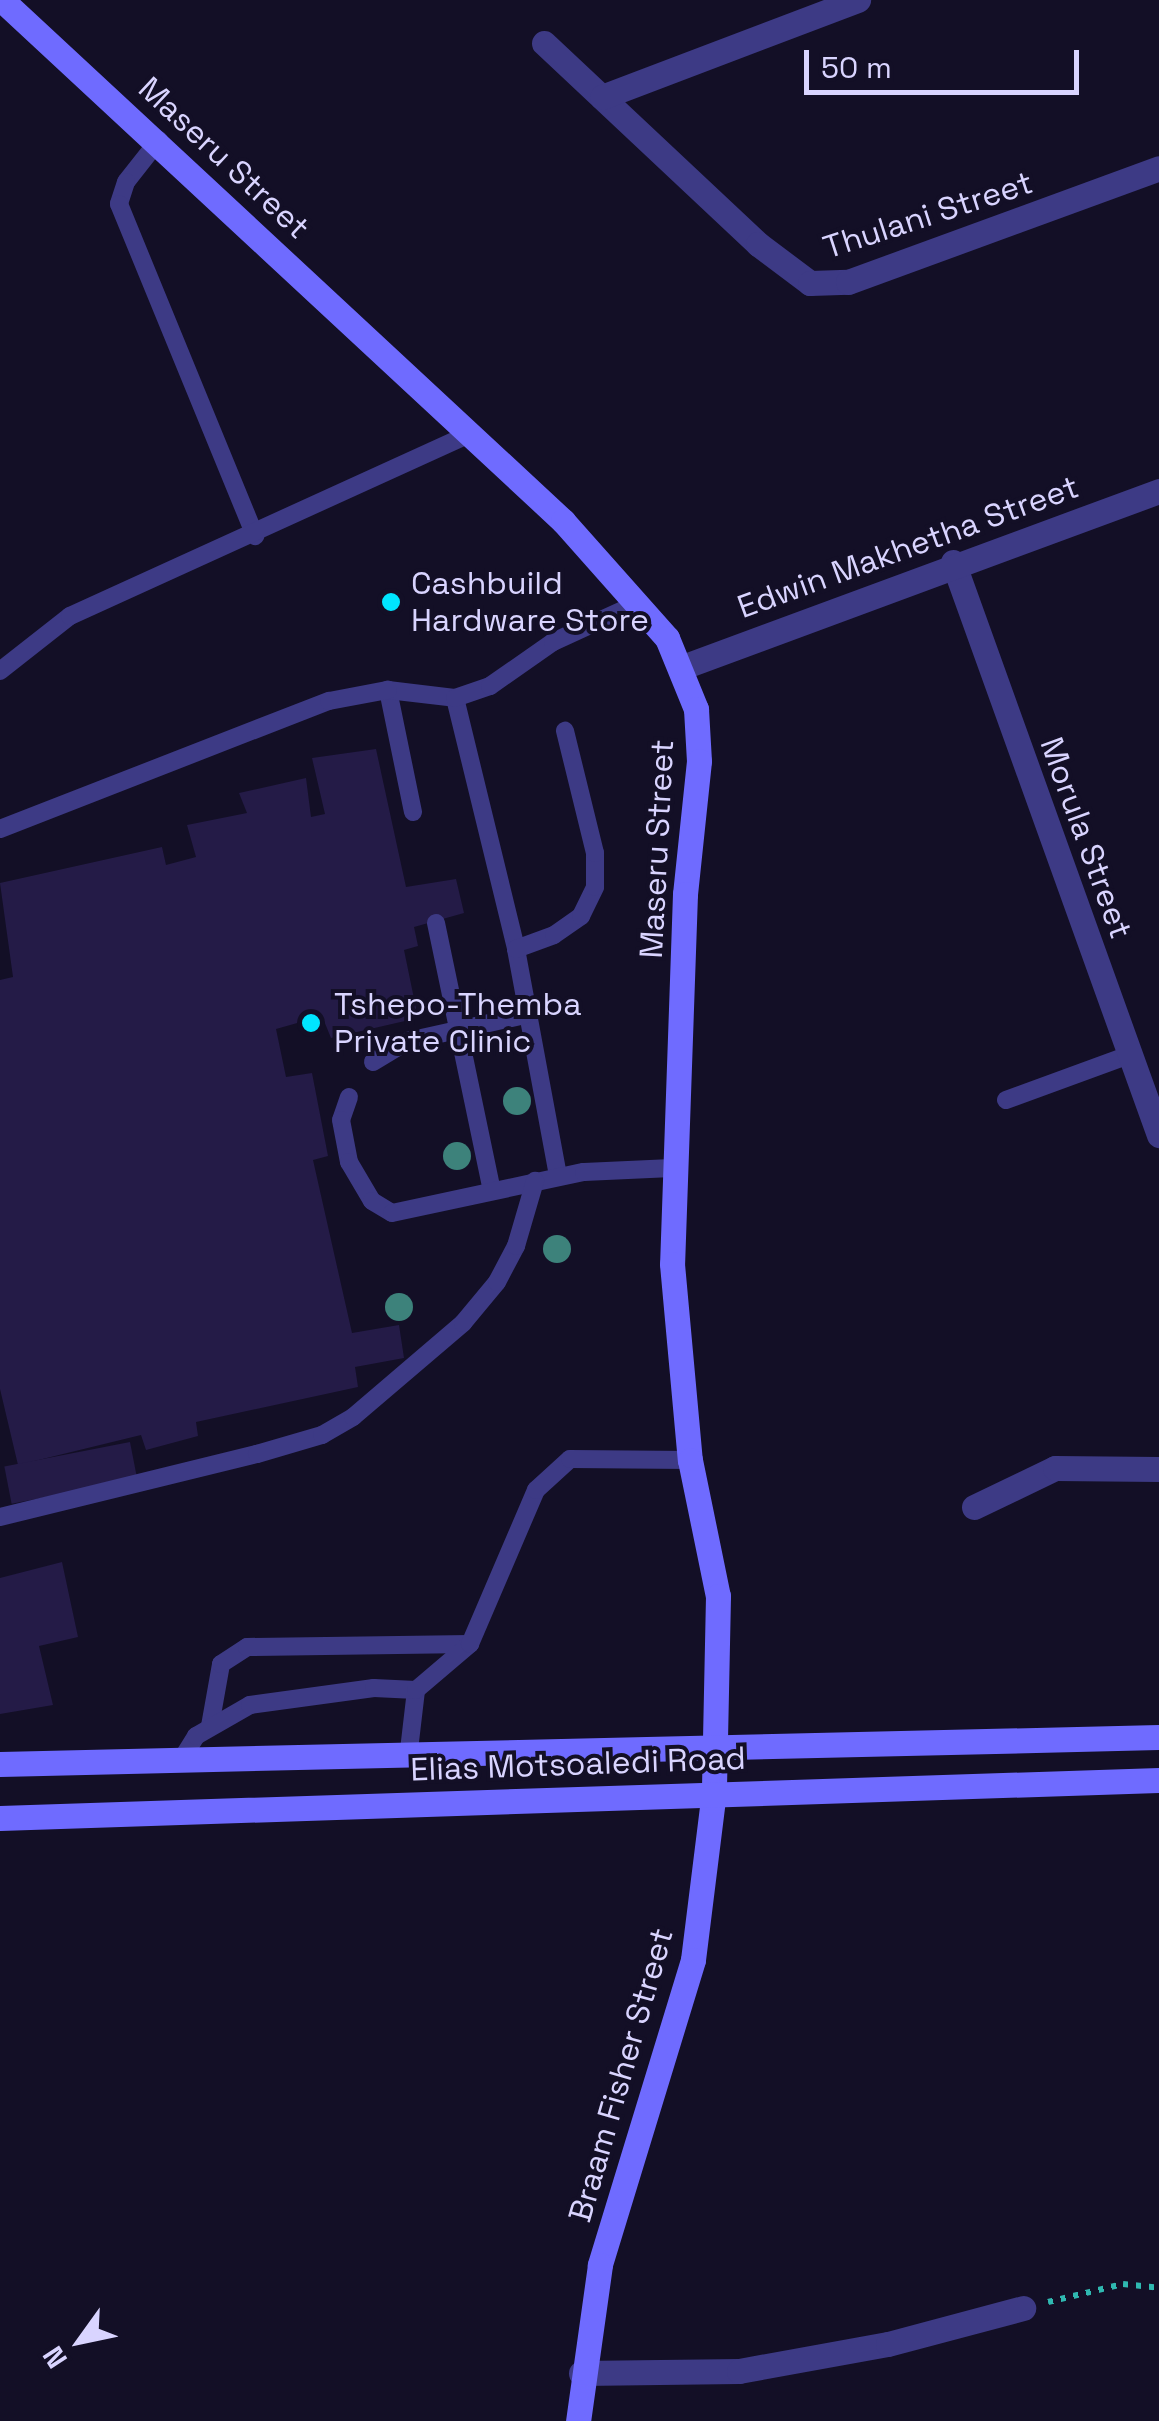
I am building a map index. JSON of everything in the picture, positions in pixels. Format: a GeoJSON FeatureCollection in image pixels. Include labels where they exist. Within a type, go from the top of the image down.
{"type":"FeatureCollection","features":[{"type":"Feature","properties":{"kind":"street"},"geometry":{"type":"LineString","coordinates":[[602,97],[858,0]]}},
{"type":"Feature","properties":{"kind":"street","name":"Maseru Street"},"geometry":{"type":"LineString","coordinates":[[4,6],[159,140],[470,434],[638,603],[667,638],[680,668],[696,709],[698,761],[672,1168],[675,1336],[690,1460],[718,1596],[716,1746]]}},
{"type":"Feature","properties":{"kind":"street","name":"Thulani Street"},"geometry":{"type":"LineString","coordinates":[[544,43],[779,262],[810,283],[827,286],[1159,168]]}},
{"type":"Feature","properties":{"kind":"street","name":"Edwin Makhetha Street"},"geometry":{"type":"LineString","coordinates":[[680,668],[953,562],[1159,490]]}},
{"type":"Feature","properties":{"kind":"street","name":"Morula Street"},"geometry":{"type":"LineString","coordinates":[[953,562],[1159,1135]]}},
{"type":"Feature","properties":{"kind":"street"},"geometry":{"type":"LineString","coordinates":[[974,1507],[1054,1468],[1159,1469]]}},
{"type":"Feature","properties":{"kind":"street","name":"Elias Motsoaledi Road"},"geometry":{"type":"LineString","coordinates":[[0,1764],[409,1750],[1159,1736]]}},
{"type":"Feature","properties":{"kind":"street","name":"Braam Fisher Street"},"geometry":{"type":"LineString","coordinates":[[578,2421],[581,2373],[600,2265],[693,1960],[716,1746]]}},
{"type":"Feature","properties":{"kind":"street","name":"Elias Motsoaledi Road"},"geometry":{"type":"LineString","coordinates":[[0,1818],[714,1791],[1159,1780]]}},
{"type":"Feature","properties":{"kind":"street"},"geometry":{"type":"LineString","coordinates":[[581,2373],[739,2371],[888,2344],[1023,2308]]}},
{"type":"Feature","properties":{"kind":"lane"},"geometry":{"type":"LineString","coordinates":[[159,140],[126,182],[119,204],[255,536]]}},
{"type":"Feature","properties":{"kind":"lane"},"geometry":{"type":"LineString","coordinates":[[0,671],[70,616],[255,536],[470,434]]}},
{"type":"Feature","properties":{"kind":"lane"},"geometry":{"type":"LineString","coordinates":[[0,830],[329,701],[388,690],[455,698],[490,686],[553,642],[638,603]]}},
{"type":"Feature","properties":{"kind":"lane"},"geometry":{"type":"LineString","coordinates":[[388,690],[413,812]]}},
{"type":"Feature","properties":{"kind":"lane"},"geometry":{"type":"LineString","coordinates":[[455,698],[516,949],[558,1176]]}},
{"type":"Feature","properties":{"kind":"lane"},"geometry":{"type":"LineString","coordinates":[[516,949],[554,935],[581,916],[595,887],[595,853],[565,731]]}},
{"type":"Feature","properties":{"kind":"lane"},"geometry":{"type":"LineString","coordinates":[[436,923],[454,1030],[492,1190]]}},
{"type":"Feature","properties":{"kind":"lane"},"geometry":{"type":"LineString","coordinates":[[373,1062],[408,1041],[525,1014]]}},
{"type":"Feature","properties":{"kind":"lane"},"geometry":{"type":"LineString","coordinates":[[1006,1100],[1129,1055]]}},
{"type":"Feature","properties":{"kind":"lane"},"geometry":{"type":"LineString","coordinates":[[349,1097],[341,1120],[350,1162],[372,1202],[392,1213],[558,1176],[672,1168]]}},
{"type":"Feature","properties":{"kind":"lane"},"geometry":{"type":"LineString","coordinates":[[0,1517],[257,1454],[322,1435],[353,1417],[463,1323],[497,1282],[535,1181]]}},
{"type":"Feature","properties":{"kind":"lane"},"geometry":{"type":"LineString","coordinates":[[409,1750],[416,1690],[470,1644],[536,1490],[570,1459],[690,1460]]}},
{"type":"Feature","properties":{"kind":"lane"},"geometry":{"type":"LineString","coordinates":[[210,1726],[222,1664],[247,1648],[470,1644]]}},
{"type":"Feature","properties":{"kind":"lane"},"geometry":{"type":"LineString","coordinates":[[183,1757],[210,1726],[250,1705],[374,1688],[416,1690]]}},
{"type":"Feature","properties":{"kind":"path"},"geometry":{"type":"LineString","coordinates":[[1023,2308],[1123,2284],[1159,2288]]}},
{"type":"Feature","properties":{"kind":"building"},"geometry":{"type":"Polygon","coordinates":[[[376,749],[406,887],[456,879],[464,913],[414,927],[418,946],[404,950],[418,1018],[331,1038],[322,1016],[276,1029],[286,1077],[312,1073],[328,1156],[313,1160],[352,1333],[399,1325],[404,1358],[355,1367],[358,1387],[196,1422],[198,1436],[146,1450],[141,1435],[18,1465],[0,1389],[0,980],[13,977],[0,883],[162,847],[166,865],[196,857],[187,825],[247,813],[239,793],[306,778],[311,817],[325,814],[312,758],[376,749]]]}},
{"type":"Feature","properties":{"kind":"building"},"geometry":{"type":"Polygon","coordinates":[[[130,1442],[137,1479],[12,1504],[4,1466],[130,1442]]]}},
{"type":"Feature","properties":{"kind":"building"},"geometry":{"type":"Polygon","coordinates":[[[62,1562],[78,1637],[39,1646],[53,1705],[0,1714],[0,1578],[62,1562]]]}},
{"type":"Feature","properties":{"kind":"place","name":"Cashbuild Hardware Store"},"geometry":{"type":"Point","coordinates":[391,602]}},
{"type":"Feature","properties":{"kind":"place","name":"Tshepo-Themba Private Clinic"},"geometry":{"type":"Point","coordinates":[311,1023]}}]}
